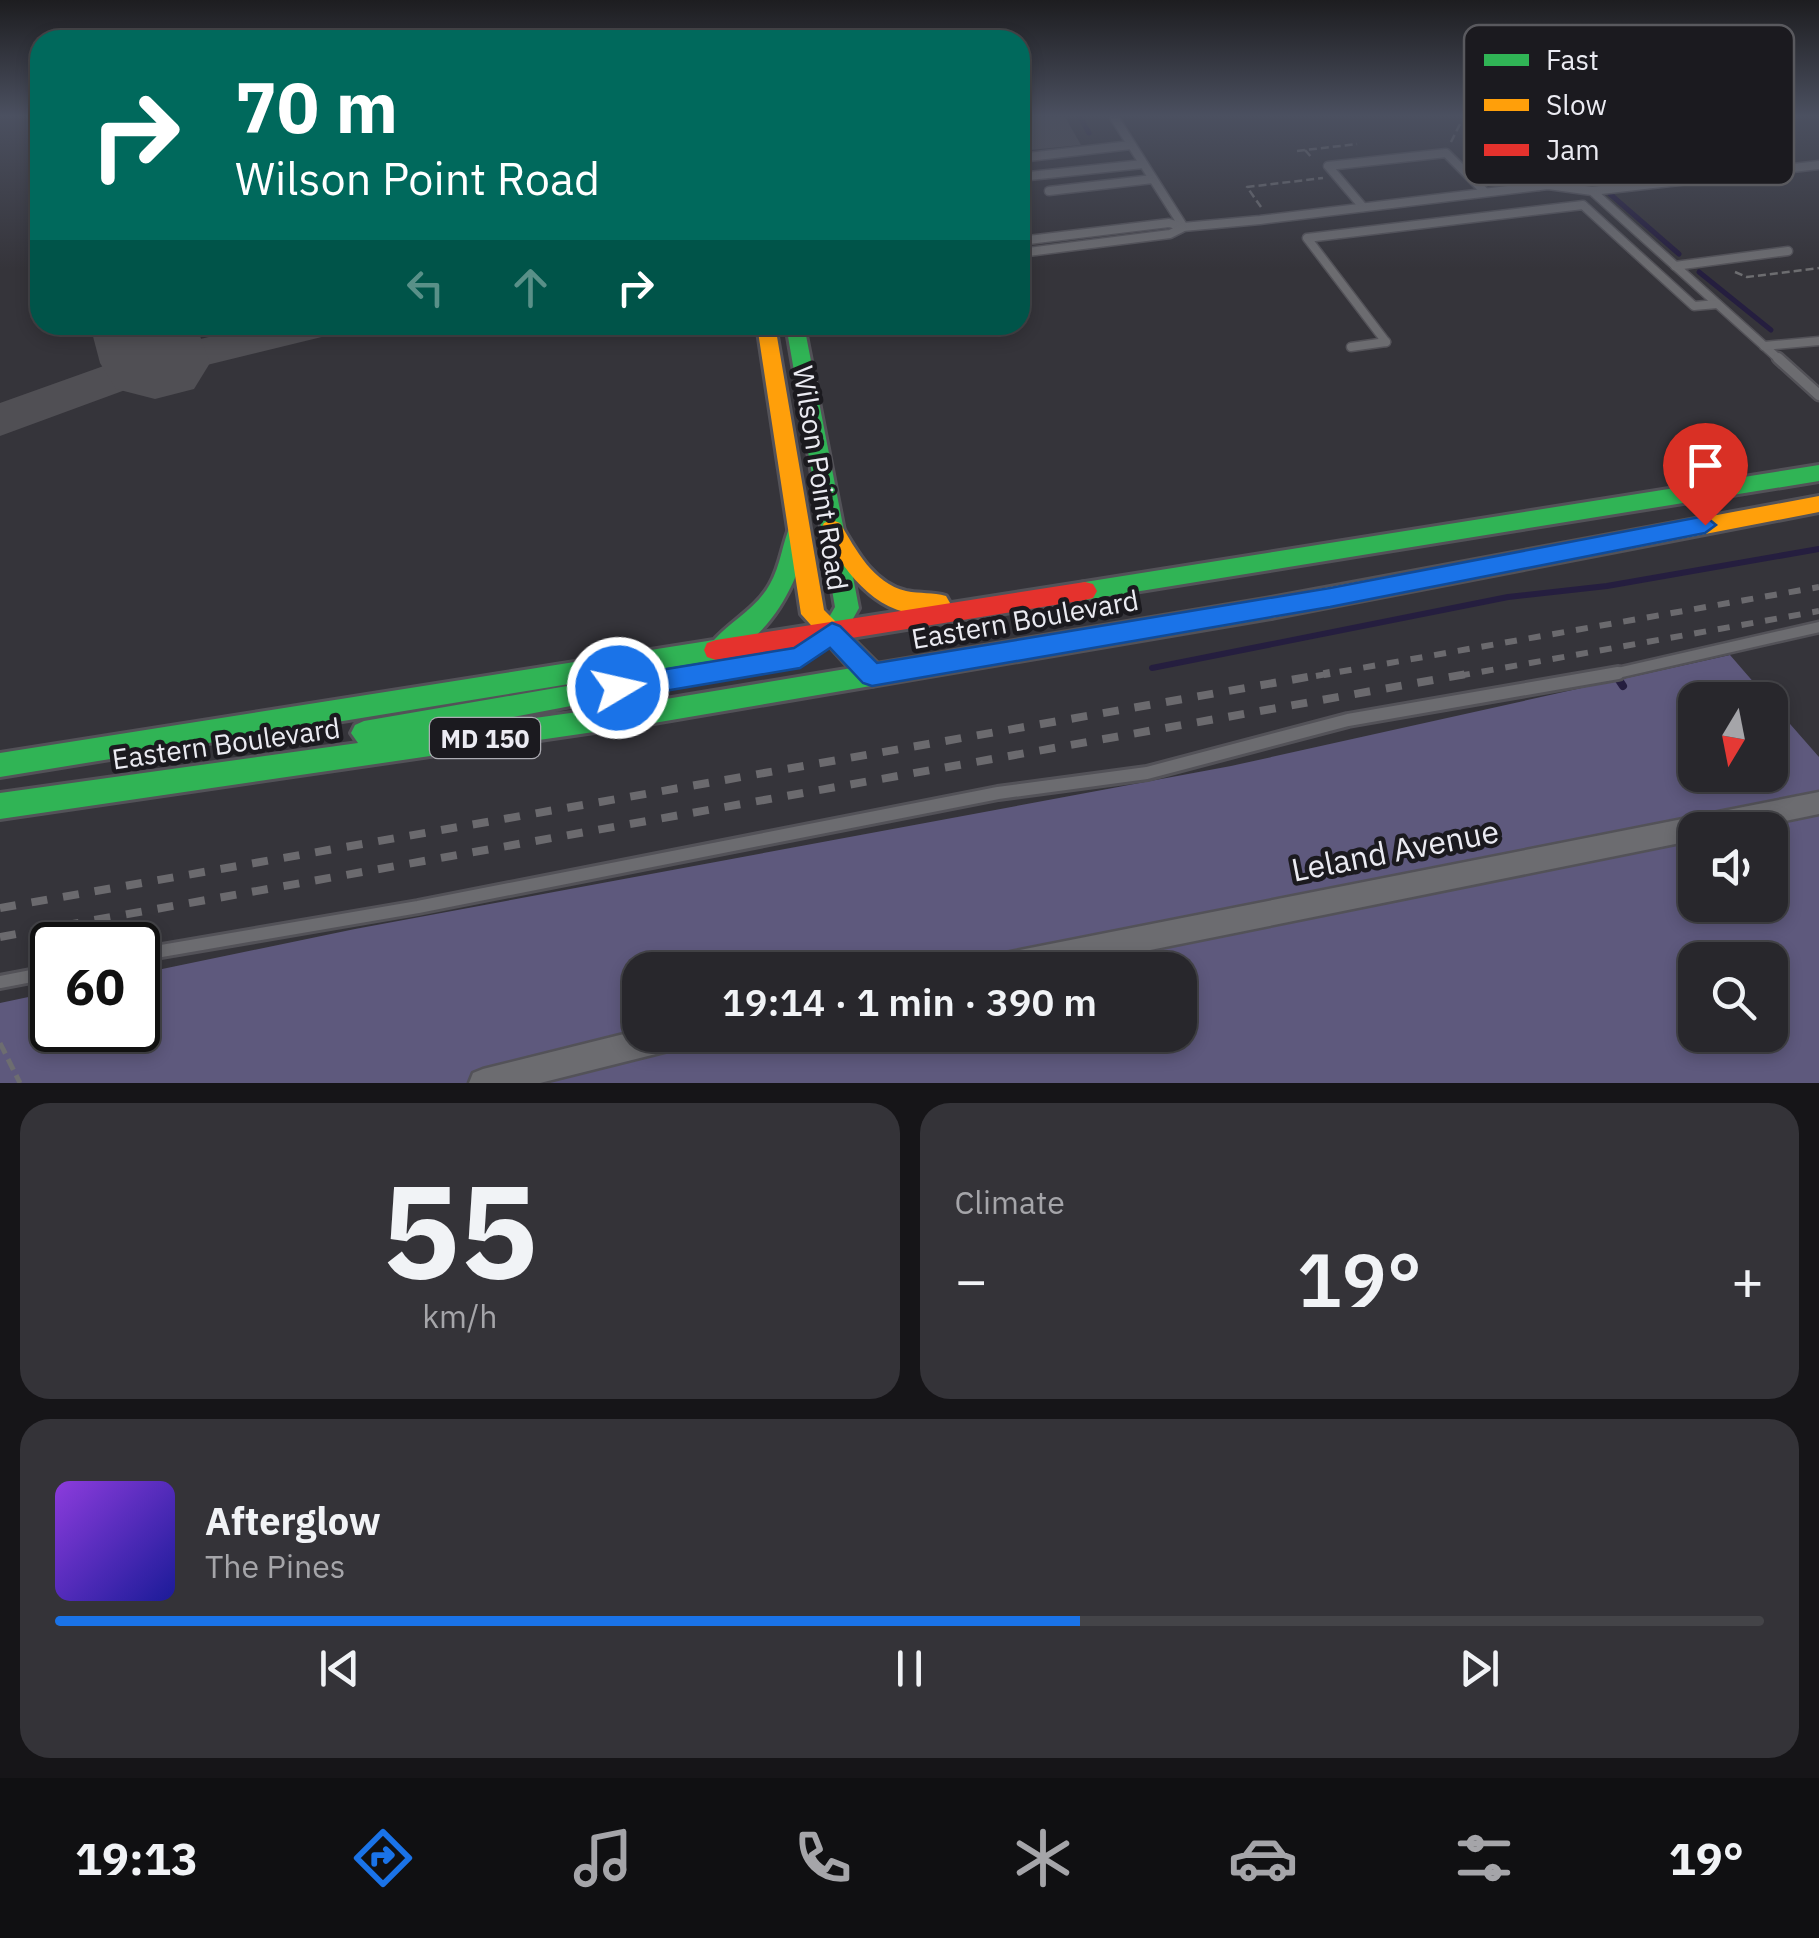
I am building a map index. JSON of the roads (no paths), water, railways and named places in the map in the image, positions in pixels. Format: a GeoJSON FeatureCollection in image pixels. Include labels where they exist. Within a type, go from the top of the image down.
{"type":"FeatureCollection","features":[{"type":"Feature","properties":{"kind":"main road","name":"Wilson Point Road"},"geometry":{"type":"LineString","coordinates":[[768,335],[813,614],[872,675]]}},
{"type":"Feature","properties":{"kind":"main road","name":"Wilson Point Road"},"geometry":{"type":"LineString","coordinates":[[797,335],[847,608],[832,633]]}},
{"type":"Feature","properties":{"kind":"main road","name":"Eastern Boulevard"},"geometry":{"type":"LineString","coordinates":[[0,765],[1819,473]]}},
{"type":"Feature","properties":{"kind":"main road"},"geometry":{"type":"LineString","coordinates":[[1705,525],[1748,506],[1819,490]]}},
{"type":"Feature","properties":{"kind":"main road","name":"Eastern Boulevard"},"geometry":{"type":"LineString","coordinates":[[0,806],[488,738],[872,675],[1330,598],[1819,504]]}},
{"type":"Feature","properties":{"kind":"main road"},"geometry":{"type":"LineString","coordinates":[[832,528],[861,580],[894,600],[922,604],[1062,595]]}},
{"type":"Feature","properties":{"kind":"main road"},"geometry":{"type":"LineString","coordinates":[[714,650],[774,608],[790,577],[799,530]]}},
{"type":"Feature","properties":{"kind":"main road"},"geometry":{"type":"LineString","coordinates":[[96,790],[180,766],[800,658],[832,633]]}},
{"type":"Feature","properties":{"kind":"street","name":"Leland Avenue"},"geometry":{"type":"LineString","coordinates":[[1075,952],[1819,803]]}},
{"type":"Feature","properties":{"kind":"street"},"geometry":{"type":"LineString","coordinates":[[483,1083],[622,1048]]}},
{"type":"Feature","properties":{"kind":"lane"},"geometry":{"type":"LineString","coordinates":[[1030,175],[1107,168]]}},
{"type":"Feature","properties":{"kind":"lane"},"geometry":{"type":"LineString","coordinates":[[1145,168],[1183,227]]}},
{"type":"Feature","properties":{"kind":"lane"},"geometry":{"type":"LineString","coordinates":[[1329,168],[1363,207]]}},
{"type":"Feature","properties":{"kind":"lane"},"geometry":{"type":"LineString","coordinates":[[1049,191],[1153,179]]}},
{"type":"Feature","properties":{"kind":"lane"},"geometry":{"type":"LineString","coordinates":[[1478,185],[1485,192]]}},
{"type":"Feature","properties":{"kind":"lane"},"geometry":{"type":"LineString","coordinates":[[1030,240],[1169,223],[1183,227],[1270,218],[1539,186],[1592,191],[1644,185]]}},
{"type":"Feature","properties":{"kind":"lane"},"geometry":{"type":"LineString","coordinates":[[1592,191],[1819,395]]}},
{"type":"Feature","properties":{"kind":"lane"},"geometry":{"type":"LineString","coordinates":[[1351,347],[1386,342],[1307,238],[1583,205],[1694,306],[1718,304]]}},
{"type":"Feature","properties":{"kind":"lane"},"geometry":{"type":"LineString","coordinates":[[1030,252],[1170,234],[1183,227]]}},
{"type":"Feature","properties":{"kind":"lane"},"geometry":{"type":"LineString","coordinates":[[1675,266],[1788,251]]}},
{"type":"Feature","properties":{"kind":"lane"},"geometry":{"type":"LineString","coordinates":[[1666,281],[1690,278]]}},
{"type":"Feature","properties":{"kind":"lane"},"geometry":{"type":"LineString","coordinates":[[1764,346],[1819,341]]}},
{"type":"Feature","properties":{"kind":"lane"},"geometry":{"type":"LineString","coordinates":[[160,952],[998,793],[1147,773],[1348,720],[1451,699],[1615,674],[1819,627]]}},
{"type":"Feature","properties":{"kind":"lane"},"geometry":{"type":"LineString","coordinates":[[0,982],[30,976]]}},
{"type":"Feature","properties":{"kind":"waterway"},"geometry":{"type":"LineString","coordinates":[[1610,194],[1679,254]]}},
{"type":"Feature","properties":{"kind":"waterway"},"geometry":{"type":"LineString","coordinates":[[1699,272],[1771,330]]}},
{"type":"Feature","properties":{"kind":"waterway"},"geometry":{"type":"LineString","coordinates":[[1152,668],[1508,597],[1607,586],[1819,549]]}},
{"type":"Feature","properties":{"kind":"waterway"},"geometry":{"type":"LineString","coordinates":[[1617,677],[1623,686]]}},
{"type":"Feature","properties":{"kind":"railway"},"geometry":{"type":"LineString","coordinates":[[1316,676],[1819,587]]}},
{"type":"Feature","properties":{"kind":"railway"},"geometry":{"type":"LineString","coordinates":[[1458,676],[1819,611]]}},
{"type":"Feature","properties":{"kind":"railway"},"geometry":{"type":"LineString","coordinates":[[0,908],[1330,673]]}},
{"type":"Feature","properties":{"kind":"railway"},"geometry":{"type":"LineString","coordinates":[[0,937],[1472,673]]}}]}
